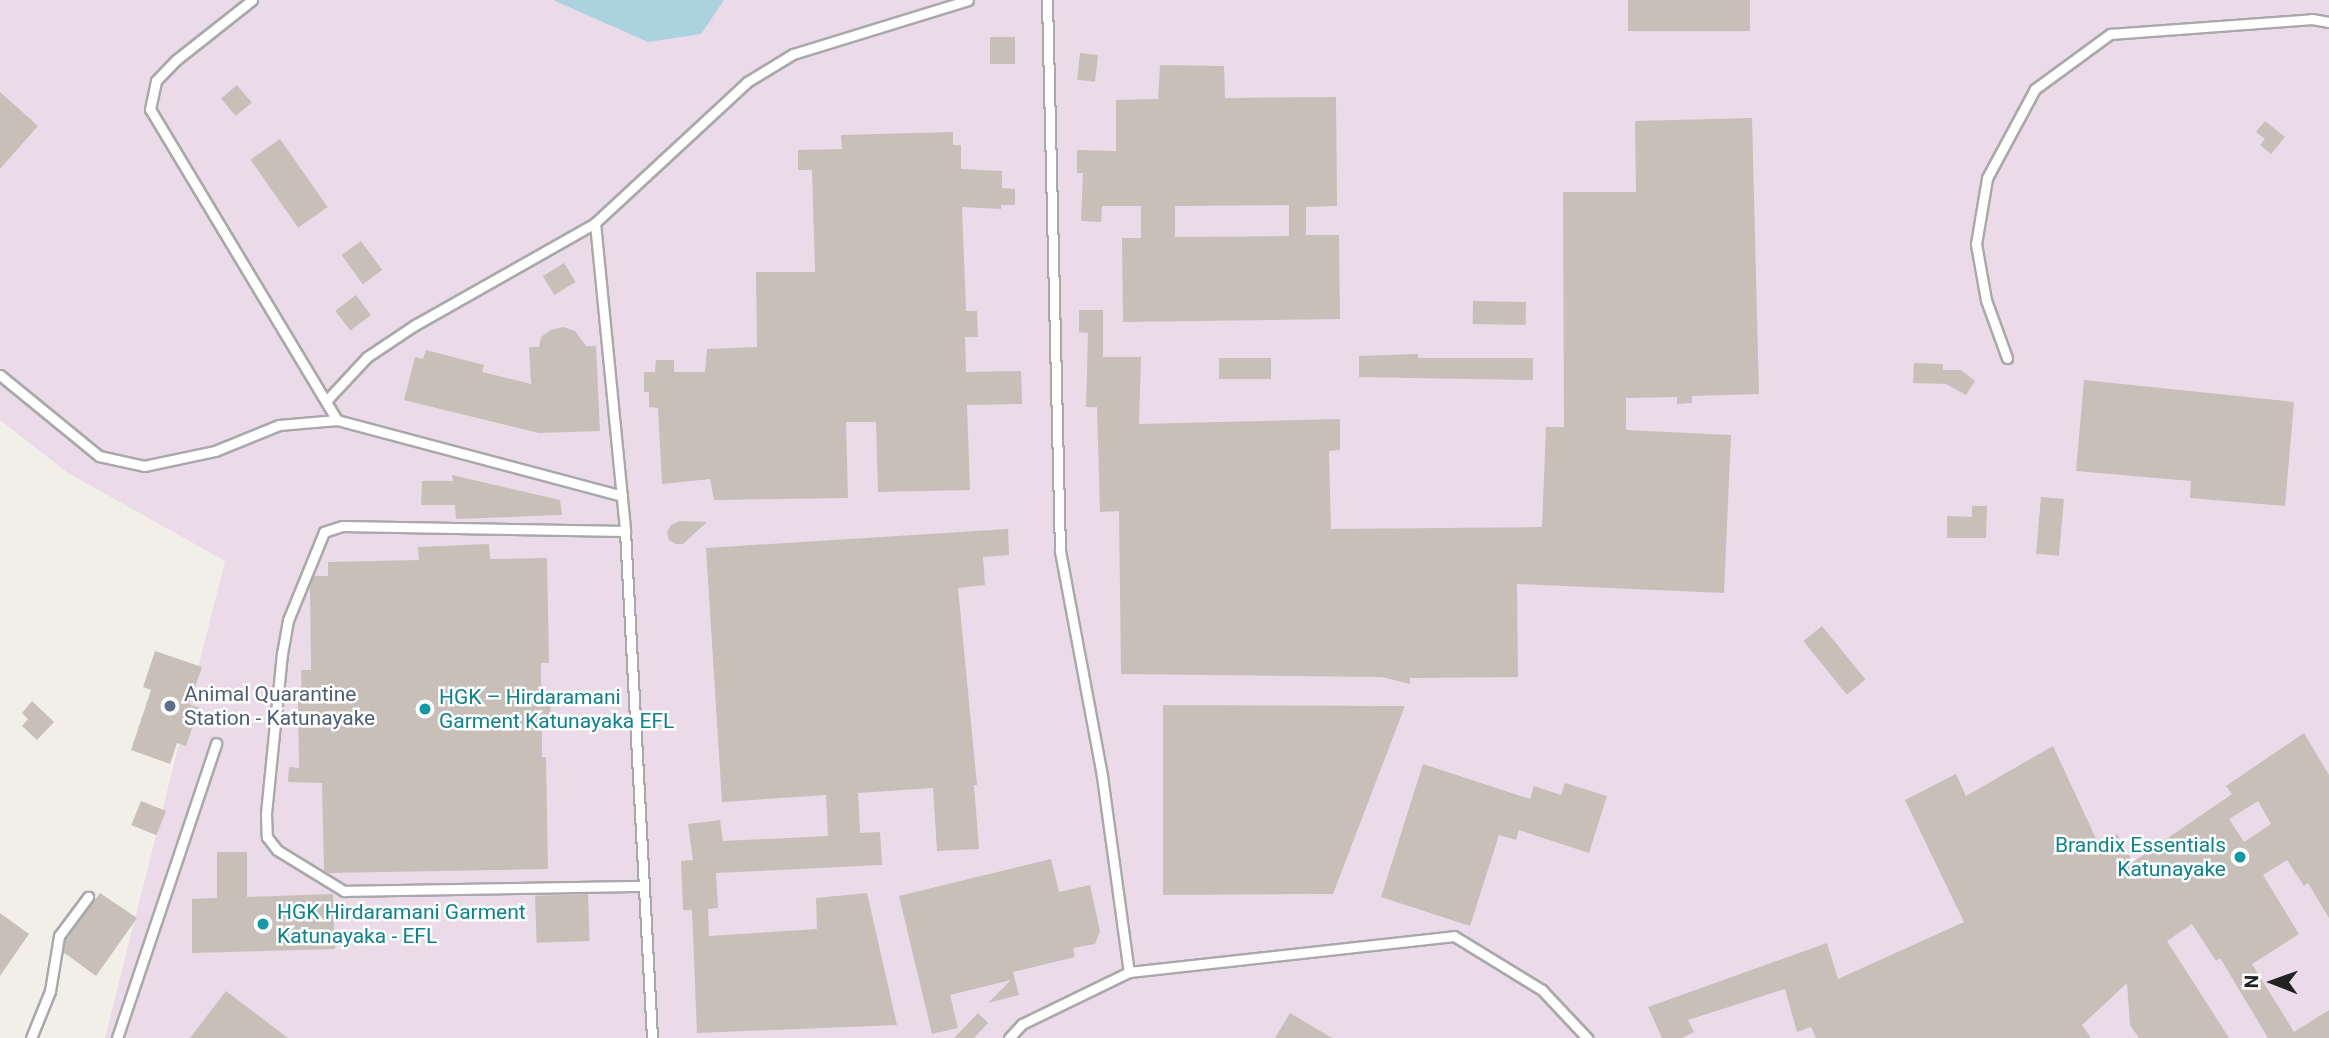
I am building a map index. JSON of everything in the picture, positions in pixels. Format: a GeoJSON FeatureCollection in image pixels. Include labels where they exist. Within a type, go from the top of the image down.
{"type":"FeatureCollection","features":[{"type":"Feature","properties":{"kind":"lane"},"geometry":{"type":"LineString","coordinates":[[251,0],[156,81],[150,108],[337,420]]}},
{"type":"Feature","properties":{"kind":"lane"},"geometry":{"type":"LineString","coordinates":[[326,401],[367,357],[415,325],[595,223],[747,82],[793,54],[968,0]]}},
{"type":"Feature","properties":{"kind":"lane"},"geometry":{"type":"LineString","coordinates":[[1046,0],[1060,551],[1102,776],[1129,972]]}},
{"type":"Feature","properties":{"kind":"lane"},"geometry":{"type":"LineString","coordinates":[[2007,358],[1986,300],[1976,244],[1987,178],[2035,89],[2110,34],[2312,19],[2329,22]]}},
{"type":"Feature","properties":{"kind":"lane"},"geometry":{"type":"LineString","coordinates":[[595,223],[625,531],[652,1038]]}},
{"type":"Feature","properties":{"kind":"lane"},"geometry":{"type":"LineString","coordinates":[[0,375],[99,456],[144,466],[215,451],[279,425],[337,420],[622,496]]}},
{"type":"Feature","properties":{"kind":"lane"},"geometry":{"type":"LineString","coordinates":[[625,531],[342,526],[324,532],[288,620],[282,653],[266,814],[267,837],[277,850],[344,891],[644,886]]}},
{"type":"Feature","properties":{"kind":"lane"},"geometry":{"type":"LineString","coordinates":[[117,1038],[216,743]]}},
{"type":"Feature","properties":{"kind":"lane"},"geometry":{"type":"LineString","coordinates":[[31,1038],[50,991],[59,936],[88,897]]}},
{"type":"Feature","properties":{"kind":"lane"},"geometry":{"type":"LineString","coordinates":[[1009,1038],[1022,1024],[1129,972],[1454,936],[1542,990],[1587,1038]]}},
{"type":"Feature","properties":{"kind":"shaded area"},"geometry":{"type":"Polygon","coordinates":[[[0,0],[2329,0],[2329,1038],[105,1038],[225,561],[68,473],[0,420],[0,0]]]}},
{"type":"Feature","properties":{"kind":"water"},"geometry":{"type":"Polygon","coordinates":[[[553,0],[724,0],[701,34],[648,42],[553,0]]]}},
{"type":"Feature","properties":{"kind":"building"},"geometry":{"type":"Polygon","coordinates":[[[1628,0],[1750,0],[1750,31],[1628,31],[1628,0]]]}},
{"type":"Feature","properties":{"kind":"building"},"geometry":{"type":"Polygon","coordinates":[[[990,37],[1015,37],[1015,64],[990,64],[990,37]]]}},
{"type":"Feature","properties":{"kind":"building"},"geometry":{"type":"Polygon","coordinates":[[[1080,53],[1098,55],[1095,82],[1077,80],[1080,53]]]}},
{"type":"Feature","properties":{"kind":"building"},"geometry":{"type":"Polygon","coordinates":[[[1160,65],[1224,66],[1225,98],[1336,97],[1337,206],[1306,207],[1306,235],[1339,235],[1340,319],[1123,322],[1122,238],[1141,238],[1141,206],[1102,206],[1101,222],[1081,221],[1083,173],[1077,173],[1077,150],[1116,151],[1116,100],[1158,99],[1160,65]],[[1289,205],[1175,206],[1175,237],[1289,236],[1289,205]]]}},
{"type":"Feature","properties":{"kind":"building"},"geometry":{"type":"Polygon","coordinates":[[[237,85],[252,103],[236,116],[221,98],[237,85]]]}},
{"type":"Feature","properties":{"kind":"building"},"geometry":{"type":"Polygon","coordinates":[[[0,92],[38,126],[0,169],[0,92]]]}},
{"type":"Feature","properties":{"kind":"building"},"geometry":{"type":"Polygon","coordinates":[[[1752,118],[1759,394],[1692,396],[1692,403],[1677,404],[1677,397],[1626,398],[1626,430],[1731,435],[1724,593],[1517,584],[1518,677],[1410,678],[1410,684],[1382,677],[1121,674],[1119,511],[1100,512],[1097,407],[1086,407],[1088,333],[1079,332],[1079,310],[1103,310],[1103,357],[1141,357],[1139,424],[1340,419],[1340,450],[1329,451],[1331,529],[1542,527],[1546,427],[1564,427],[1563,192],[1636,192],[1635,121],[1752,118]]]}},
{"type":"Feature","properties":{"kind":"building"},"geometry":{"type":"Polygon","coordinates":[[[2265,121],[2285,137],[2271,154],[2260,145],[2265,139],[2256,132],[2265,121]]]}},
{"type":"Feature","properties":{"kind":"building"},"geometry":{"type":"Polygon","coordinates":[[[953,132],[953,145],[961,145],[961,169],[1002,171],[1002,188],[1015,189],[1015,205],[1001,205],[1001,209],[962,207],[966,311],[977,311],[978,337],[965,337],[966,372],[1021,371],[1022,404],[967,405],[970,490],[878,492],[876,422],[846,422],[848,498],[714,500],[710,479],[662,484],[658,408],[649,407],[649,392],[644,392],[644,372],[655,372],[656,360],[674,360],[674,372],[705,372],[707,349],[757,347],[756,272],[815,272],[812,170],[798,170],[798,150],[842,149],[841,135],[953,132]]]}},
{"type":"Feature","properties":{"kind":"building"},"geometry":{"type":"Polygon","coordinates":[[[280,139],[328,207],[298,228],[251,160],[280,139]]]}},
{"type":"Feature","properties":{"kind":"building"},"geometry":{"type":"Polygon","coordinates":[[[361,241],[382,270],[363,284],[342,255],[361,241]]]}},
{"type":"Feature","properties":{"kind":"building"},"geometry":{"type":"Polygon","coordinates":[[[564,263],[576,282],[554,295],[543,276],[564,263]]]}},
{"type":"Feature","properties":{"kind":"building"},"geometry":{"type":"Polygon","coordinates":[[[356,295],[371,315],[350,331],[335,311],[356,295]]]}},
{"type":"Feature","properties":{"kind":"building"},"geometry":{"type":"Polygon","coordinates":[[[1473,301],[1526,302],[1526,325],[1473,324],[1473,301]]]}},
{"type":"Feature","properties":{"kind":"building"},"geometry":{"type":"Polygon","coordinates":[[[563,327],[575,331],[586,346],[596,346],[600,431],[539,433],[404,400],[415,357],[423,359],[426,350],[484,365],[482,372],[531,384],[529,347],[539,347],[541,337],[551,330],[563,327]]]}},
{"type":"Feature","properties":{"kind":"building"},"geometry":{"type":"Polygon","coordinates":[[[1418,354],[1418,358],[1533,358],[1533,380],[1359,377],[1359,356],[1418,354]]]}},
{"type":"Feature","properties":{"kind":"building"},"geometry":{"type":"Polygon","coordinates":[[[1219,358],[1271,358],[1271,379],[1219,379],[1219,358]]]}},
{"type":"Feature","properties":{"kind":"building"},"geometry":{"type":"Polygon","coordinates":[[[1914,363],[1943,364],[1943,370],[1961,370],[1975,381],[1966,395],[1946,384],[1913,383],[1914,363]]]}},
{"type":"Feature","properties":{"kind":"building"},"geometry":{"type":"Polygon","coordinates":[[[2084,380],[2294,402],[2285,506],[2190,498],[2191,481],[2076,471],[2084,380]]]}},
{"type":"Feature","properties":{"kind":"building"},"geometry":{"type":"Polygon","coordinates":[[[452,475],[560,500],[562,515],[456,519],[455,505],[421,505],[422,481],[453,481],[452,475]]]}},
{"type":"Feature","properties":{"kind":"building"},"geometry":{"type":"Polygon","coordinates":[[[2041,497],[2064,499],[2059,556],[2036,554],[2041,497]]]}},
{"type":"Feature","properties":{"kind":"building"},"geometry":{"type":"Polygon","coordinates":[[[1972,506],[1987,506],[1986,538],[1947,538],[1947,516],[1972,517],[1972,506]]]}},
{"type":"Feature","properties":{"kind":"building"},"geometry":{"type":"Polygon","coordinates":[[[680,521],[707,522],[683,544],[676,544],[669,540],[667,532],[671,525],[680,521]]]}},
{"type":"Feature","properties":{"kind":"building"},"geometry":{"type":"Polygon","coordinates":[[[1008,529],[1009,555],[983,557],[985,585],[958,588],[977,785],[974,785],[979,849],[937,851],[933,788],[858,793],[860,833],[880,832],[882,865],[716,873],[718,908],[708,909],[709,936],[817,929],[816,898],[867,893],[897,1025],[697,1033],[692,910],[683,910],[681,861],[693,860],[688,824],[720,820],[723,841],[828,836],[826,795],[722,802],[706,548],[1008,529]]]}},
{"type":"Feature","properties":{"kind":"building","name":"HGK – Hirdaramani Garment Katunayaka EFL"},"geometry":{"type":"Polygon","coordinates":[[[489,544],[490,559],[547,558],[549,663],[541,663],[541,684],[551,705],[550,719],[542,729],[542,757],[546,757],[548,869],[328,873],[324,870],[322,783],[288,782],[289,767],[299,768],[298,699],[302,700],[301,670],[311,670],[310,586],[314,576],[328,576],[328,562],[419,560],[418,547],[489,544]]]}},
{"type":"Feature","properties":{"kind":"building"},"geometry":{"type":"Polygon","coordinates":[[[1822,626],[1865,680],[1847,695],[1803,641],[1822,626]]]}},
{"type":"Feature","properties":{"kind":"building","name":"Animal Quarantine Station - Katunayake"},"geometry":{"type":"Polygon","coordinates":[[[155,651],[202,667],[189,704],[199,708],[186,746],[177,743],[170,764],[131,750],[151,690],[143,687],[155,651]]]}},
{"type":"Feature","properties":{"kind":"building"},"geometry":{"type":"Polygon","coordinates":[[[32,701],[54,722],[37,740],[22,726],[28,719],[22,713],[32,701]]]}},
{"type":"Feature","properties":{"kind":"building"},"geometry":{"type":"Polygon","coordinates":[[[1163,705],[1405,706],[1333,894],[1163,895],[1163,705]]]}},
{"type":"Feature","properties":{"kind":"building"},"geometry":{"type":"Polygon","coordinates":[[[2304,733],[2329,775],[2329,918],[2308,883],[2304,886],[2287,860],[2263,875],[2299,934],[2252,964],[2294,1032],[2329,1010],[2329,1038],[2268,1038],[2220,958],[2216,961],[2192,924],[2167,941],[2229,1038],[2139,1038],[2130,1025],[2127,983],[2082,1025],[2091,1038],[1816,1038],[1811,1027],[1797,1032],[1785,989],[1688,1020],[1694,1032],[1682,1038],[1662,1038],[1648,1007],[1827,943],[1838,979],[1964,922],[1905,800],[1956,774],[1966,796],[2053,746],[2099,845],[2117,834],[2133,862],[2232,794],[2226,786],[2304,733]],[[2258,801],[2229,819],[2244,842],[2271,824],[2258,801]]]}},
{"type":"Feature","properties":{"kind":"building"},"geometry":{"type":"Polygon","coordinates":[[[1423,764],[1530,799],[1534,786],[1561,795],[1565,783],[1607,796],[1589,853],[1519,830],[1516,840],[1499,835],[1470,926],[1381,897],[1423,764]]]}},
{"type":"Feature","properties":{"kind":"building"},"geometry":{"type":"Polygon","coordinates":[[[141,801],[166,811],[156,835],[131,825],[141,801]]]}},
{"type":"Feature","properties":{"kind":"building","name":"HGK Hirdaramani Garment Katunayaka - EFL"},"geometry":{"type":"Polygon","coordinates":[[[217,852],[247,852],[247,897],[333,894],[335,949],[192,953],[192,899],[217,898],[217,852]]]}},
{"type":"Feature","properties":{"kind":"building"},"geometry":{"type":"Polygon","coordinates":[[[1051,859],[1059,892],[1090,885],[1100,931],[1095,944],[1073,948],[1075,957],[1013,972],[1019,995],[988,1003],[1011,980],[950,995],[958,1028],[932,1034],[899,896],[1051,859]]]}},
{"type":"Feature","properties":{"kind":"building"},"geometry":{"type":"Polygon","coordinates":[[[100,893],[137,918],[96,976],[63,952],[65,941],[100,893]]]}},
{"type":"Feature","properties":{"kind":"building"},"geometry":{"type":"Polygon","coordinates":[[[588,894],[590,941],[537,943],[535,896],[588,894]]]}},
{"type":"Feature","properties":{"kind":"building"},"geometry":{"type":"Polygon","coordinates":[[[0,913],[29,934],[0,976],[0,913]]]}},
{"type":"Feature","properties":{"kind":"building"},"geometry":{"type":"Polygon","coordinates":[[[226,991],[288,1038],[190,1038],[226,991]]]}},
{"type":"Feature","properties":{"kind":"building"},"geometry":{"type":"Polygon","coordinates":[[[978,1013],[988,1023],[974,1038],[954,1038],[978,1013]]]}},
{"type":"Feature","properties":{"kind":"building"},"geometry":{"type":"Polygon","coordinates":[[[1290,1013],[1332,1038],[1275,1038],[1290,1013]]]}},
{"type":"Feature","properties":{"kind":"place","name":"Animal Quarantine Station - Katunayake"},"geometry":{"type":"Point","coordinates":[170,706]}},
{"type":"Feature","properties":{"kind":"place","name":"HGK – Hirdaramani Garment Katunayaka EFL"},"geometry":{"type":"Point","coordinates":[425,709]}},
{"type":"Feature","properties":{"kind":"place","name":"Brandix Essentials Katunayake"},"geometry":{"type":"Point","coordinates":[2240,857]}},
{"type":"Feature","properties":{"kind":"place","name":"HGK Hirdaramani Garment Katunayaka - EFL"},"geometry":{"type":"Point","coordinates":[263,924]}}]}
